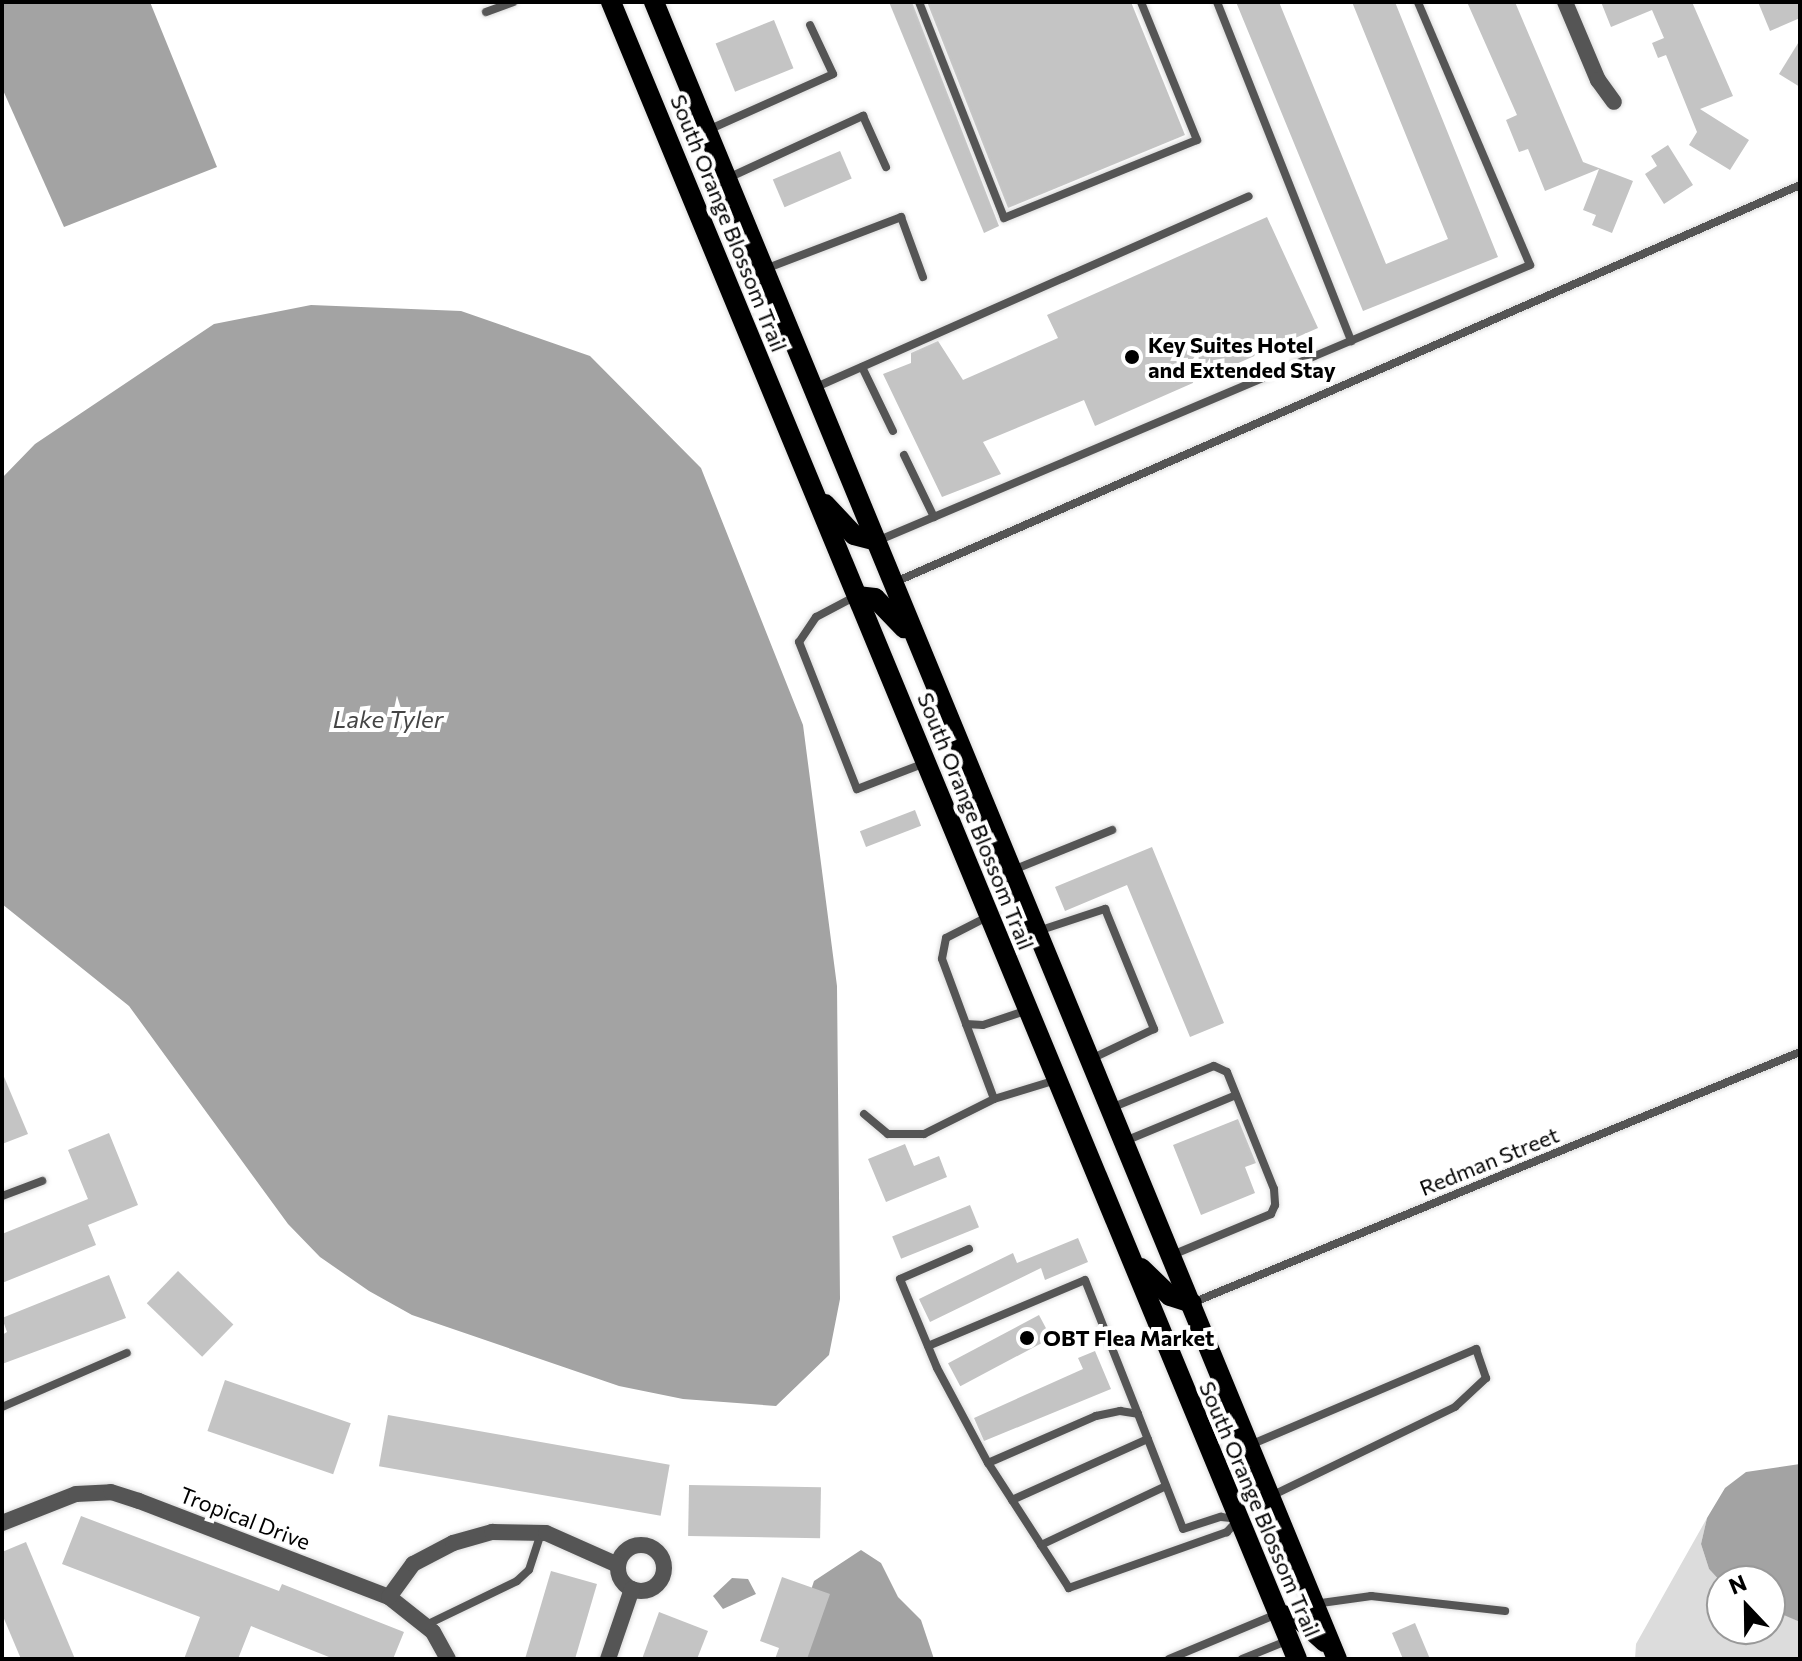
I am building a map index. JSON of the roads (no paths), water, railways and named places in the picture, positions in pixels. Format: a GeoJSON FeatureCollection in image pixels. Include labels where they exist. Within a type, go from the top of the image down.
{"type":"FeatureCollection","features":[{"type":"Feature","properties":{"kind":"main road","name":"South Orange Blossom Trail"},"geometry":{"type":"LineString","coordinates":[[611,2],[1293,1650]]}},
{"type":"Feature","properties":{"kind":"main road","name":"South Orange Blossom Trail"},"geometry":{"type":"LineString","coordinates":[[654,2],[1337,1659]]}},
{"type":"Feature","properties":{"kind":"main road"},"geometry":{"type":"LineString","coordinates":[[811,485],[838,522],[854,535],[876,541]]}},
{"type":"Feature","properties":{"kind":"main road"},"geometry":{"type":"LineString","coordinates":[[857,596],[875,598],[894,613],[922,654]]}},
{"type":"Feature","properties":{"kind":"main road"},"geometry":{"type":"LineString","coordinates":[[1128,1252],[1154,1284],[1192,1303]]}},
{"type":"Feature","properties":{"kind":"main road"},"geometry":{"type":"LineString","coordinates":[[1278,1614],[1317,1631],[1337,1659]]}},
{"type":"Feature","properties":{"kind":"street"},"geometry":{"type":"LineString","coordinates":[[1565,2],[1598,80],[1614,102]]}},
{"type":"Feature","properties":{"kind":"street","name":"Tropical Drive"},"geometry":{"type":"LineString","coordinates":[[2,1523],[76,1494],[111,1492],[389,1597],[426,1626],[448,1659]]}},
{"type":"Feature","properties":{"kind":"street"},"geometry":{"type":"LineString","coordinates":[[389,1597],[413,1564],[453,1543],[492,1532],[541,1533],[618,1565]]}},
{"type":"Feature","properties":{"kind":"street"},"geometry":{"type":"LineString","coordinates":[[636,1545],[652,1547],[661,1556],[664,1571],[655,1586],[632,1589],[622,1581],[618,1565],[623,1554],[636,1545]]}},
{"type":"Feature","properties":{"kind":"street"},"geometry":{"type":"LineString","coordinates":[[608,1659],[632,1589]]}},
{"type":"Feature","properties":{"kind":"lane"},"geometry":{"type":"LineString","coordinates":[[486,12],[513,2]]}},
{"type":"Feature","properties":{"kind":"lane"},"geometry":{"type":"LineString","coordinates":[[919,2],[1004,218],[1197,140],[1141,2]]}},
{"type":"Feature","properties":{"kind":"lane"},"geometry":{"type":"LineString","coordinates":[[1217,2],[1351,341]]}},
{"type":"Feature","properties":{"kind":"lane"},"geometry":{"type":"LineString","coordinates":[[876,541],[1530,265],[1418,2]]}},
{"type":"Feature","properties":{"kind":"lane"},"geometry":{"type":"LineString","coordinates":[[707,130],[833,74],[810,25]]}},
{"type":"Feature","properties":{"kind":"lane"},"geometry":{"type":"LineString","coordinates":[[727,179],[863,116],[886,167]]}},
{"type":"Feature","properties":{"kind":"lane"},"geometry":{"type":"LineString","coordinates":[[893,583],[1800,185]]}},
{"type":"Feature","properties":{"kind":"lane"},"geometry":{"type":"LineString","coordinates":[[813,389],[1249,196]]}},
{"type":"Feature","properties":{"kind":"lane"},"geometry":{"type":"LineString","coordinates":[[764,269],[901,217],[923,277]]}},
{"type":"Feature","properties":{"kind":"lane"},"geometry":{"type":"LineString","coordinates":[[862,367],[893,431]]}},
{"type":"Feature","properties":{"kind":"lane"},"geometry":{"type":"LineString","coordinates":[[904,455],[934,517]]}},
{"type":"Feature","properties":{"kind":"lane"},"geometry":{"type":"LineString","coordinates":[[857,596],[816,617],[799,642],[857,789],[926,762]]}},
{"type":"Feature","properties":{"kind":"lane"},"geometry":{"type":"LineString","coordinates":[[1012,871],[1112,830]]}},
{"type":"Feature","properties":{"kind":"lane"},"geometry":{"type":"LineString","coordinates":[[1037,932],[1105,909],[1154,1029],[1090,1059]]}},
{"type":"Feature","properties":{"kind":"lane"},"geometry":{"type":"LineString","coordinates":[[989,916],[946,938],[942,959],[994,1099]]}},
{"type":"Feature","properties":{"kind":"lane"},"geometry":{"type":"LineString","coordinates":[[966,1024],[983,1025],[1028,1010]]}},
{"type":"Feature","properties":{"kind":"lane","name":"Redman Street"},"geometry":{"type":"LineString","coordinates":[[1192,1303],[1800,1052]]}},
{"type":"Feature","properties":{"kind":"lane"},"geometry":{"type":"LineString","coordinates":[[1111,1108],[1214,1066],[1227,1072],[1274,1189],[1275,1205],[1271,1214],[1172,1255]]}},
{"type":"Feature","properties":{"kind":"lane"},"geometry":{"type":"LineString","coordinates":[[864,1114],[888,1134],[924,1134],[994,1099],[1057,1079]]}},
{"type":"Feature","properties":{"kind":"lane"},"geometry":{"type":"LineString","coordinates":[[1124,1141],[1236,1095]]}},
{"type":"Feature","properties":{"kind":"lane"},"geometry":{"type":"LineString","coordinates":[[2,1196],[42,1181]]}},
{"type":"Feature","properties":{"kind":"lane"},"geometry":{"type":"LineString","coordinates":[[969,1249],[900,1279],[928,1346],[988,1463],[1069,1588],[1223,1533],[1239,1519]]}},
{"type":"Feature","properties":{"kind":"lane"},"geometry":{"type":"LineString","coordinates":[[928,1346],[1085,1280],[1183,1529],[1221,1517],[1239,1519]]}},
{"type":"Feature","properties":{"kind":"lane"},"geometry":{"type":"LineString","coordinates":[[1249,1446],[1476,1349],[1486,1378],[1455,1407],[1270,1496]]}},
{"type":"Feature","properties":{"kind":"lane"},"geometry":{"type":"LineString","coordinates":[[2,1407],[127,1353]]}},
{"type":"Feature","properties":{"kind":"lane"},"geometry":{"type":"LineString","coordinates":[[988,1463],[1096,1416],[1138,1414]]}},
{"type":"Feature","properties":{"kind":"lane"},"geometry":{"type":"LineString","coordinates":[[1012,1500],[1148,1439]]}},
{"type":"Feature","properties":{"kind":"lane"},"geometry":{"type":"LineString","coordinates":[[1041,1545],[1166,1486]]}},
{"type":"Feature","properties":{"kind":"lane"},"geometry":{"type":"LineString","coordinates":[[426,1626],[517,1581],[529,1570],[541,1533]]}},
{"type":"Feature","properties":{"kind":"lane"},"geometry":{"type":"LineString","coordinates":[[1314,1604],[1371,1596],[1505,1611]]}},
{"type":"Feature","properties":{"kind":"lane"},"geometry":{"type":"LineString","coordinates":[[1169,1659],[1278,1614]]}},
{"type":"Feature","properties":{"kind":"lane"},"geometry":{"type":"LineString","coordinates":[[1242,1659],[1293,1650]]}},
{"type":"Feature","properties":{"kind":"water"},"geometry":{"type":"Polygon","coordinates":[[[2,2],[150,2],[217,167],[64,227],[2,88],[2,2]]]}},
{"type":"Feature","properties":{"kind":"water","name":"Lake Tyler"},"geometry":{"type":"Polygon","coordinates":[[[311,305],[461,311],[590,356],[701,468],[803,725],[837,986],[840,1299],[829,1355],[776,1406],[683,1399],[619,1386],[412,1315],[369,1291],[320,1257],[288,1224],[129,1006],[2,904],[2,478],[35,444],[214,324],[311,305]]]}},
{"type":"Feature","properties":{"kind":"water"},"geometry":{"type":"Polygon","coordinates":[[[1800,1464],[1800,1622],[1786,1616],[1786,1565],[1708,1565],[1701,1544],[1707,1518],[1725,1488],[1746,1472],[1800,1464]]]}},
{"type":"Feature","properties":{"kind":"water"},"geometry":{"type":"Polygon","coordinates":[[[861,1550],[881,1563],[898,1597],[921,1620],[934,1659],[788,1659],[814,1581],[861,1550]]]}},
{"type":"Feature","properties":{"kind":"water"},"geometry":{"type":"Polygon","coordinates":[[[732,1578],[748,1579],[756,1594],[723,1609],[713,1596],[732,1578]]]}},
{"type":"Feature","properties":{"kind":"place","name":"Key Suites Hotel and Extended Stay"},"geometry":{"type":"Point","coordinates":[1132,357]}},
{"type":"Feature","properties":{"kind":"place","name":"OBT Flea Market"},"geometry":{"type":"Point","coordinates":[1027,1338]}}]}
